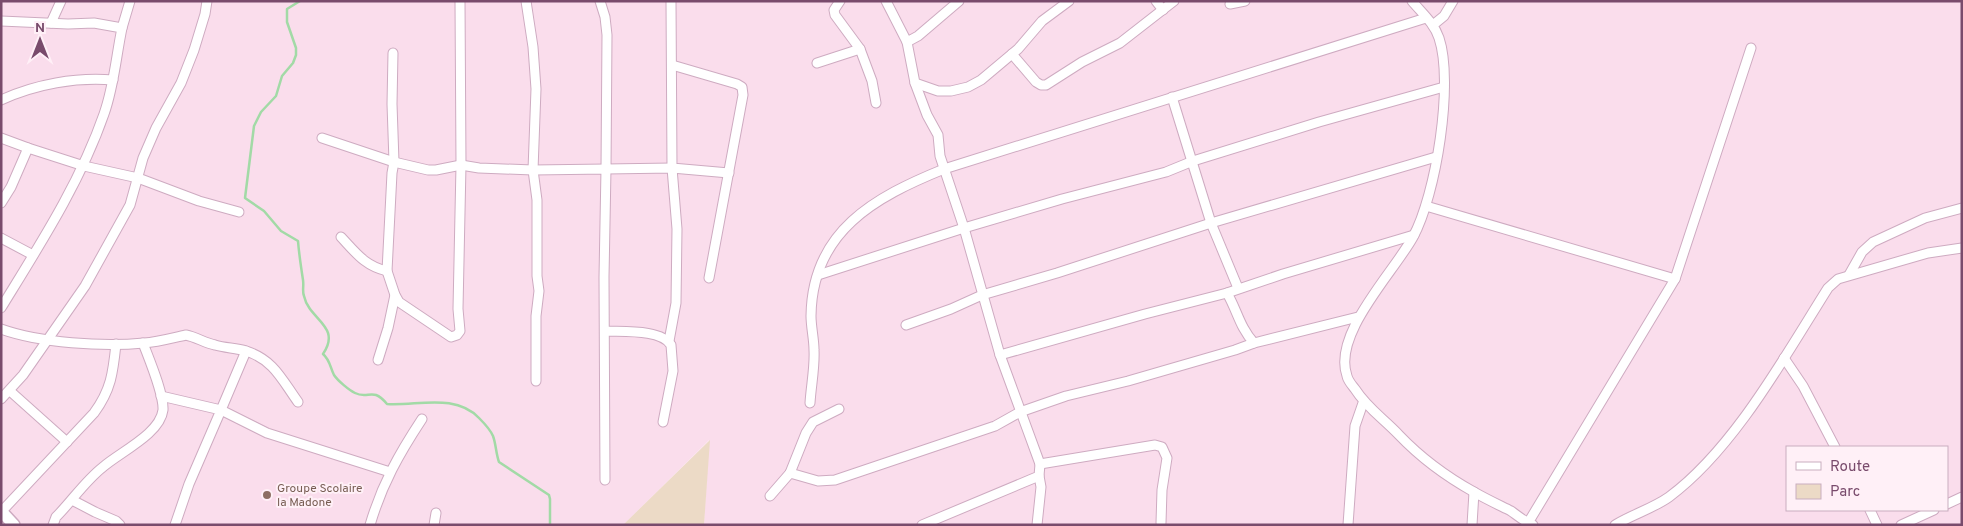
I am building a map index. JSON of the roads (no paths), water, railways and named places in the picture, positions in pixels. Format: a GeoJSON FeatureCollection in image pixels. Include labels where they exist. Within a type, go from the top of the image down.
{"type":"FeatureCollection","features":[{"type":"Feature","properties":{"kind":"street"},"geometry":{"type":"LineString","coordinates":[[51,24],[61,1]]}},
{"type":"Feature","properties":{"kind":"street"},"geometry":{"type":"LineString","coordinates":[[1,308],[84,166],[105,112],[122,28],[130,1]]}},
{"type":"Feature","properties":{"kind":"street"},"geometry":{"type":"LineString","coordinates":[[1,399],[10,391],[62,320],[102,257],[130,205],[143,158],[156,128],[181,82],[205,14],[207,1]]}},
{"type":"Feature","properties":{"kind":"street"},"geometry":{"type":"LineString","coordinates":[[393,53],[394,162],[388,271],[395,295],[400,302],[451,336],[457,335],[460,331],[458,309],[460,1]]}},
{"type":"Feature","properties":{"kind":"street"},"geometry":{"type":"LineString","coordinates":[[526,1],[535,66],[533,170],[537,200],[536,268],[538,291],[536,381]]}},
{"type":"Feature","properties":{"kind":"street"},"geometry":{"type":"LineString","coordinates":[[600,1],[607,35],[606,480]]}},
{"type":"Feature","properties":{"kind":"street"},"geometry":{"type":"LineString","coordinates":[[663,422],[672,371],[671,345],[669,341],[676,303],[677,229],[672,168],[671,1]]}},
{"type":"Feature","properties":{"kind":"street"},"geometry":{"type":"LineString","coordinates":[[840,1],[834,10],[835,15],[849,37],[860,49],[872,81],[876,103]]}},
{"type":"Feature","properties":{"kind":"street"},"geometry":{"type":"LineString","coordinates":[[886,1],[906,42],[915,83],[927,115],[938,135],[940,156],[964,228],[1000,355],[1040,464],[1037,525]]}},
{"type":"Feature","properties":{"kind":"street"},"geometry":{"type":"LineString","coordinates":[[906,42],[918,36],[959,1]]}},
{"type":"Feature","properties":{"kind":"street"},"geometry":{"type":"LineString","coordinates":[[915,83],[938,90],[951,91],[981,80],[1026,41],[1036,27],[1069,1]]}},
{"type":"Feature","properties":{"kind":"street"},"geometry":{"type":"LineString","coordinates":[[1156,1],[1163,10]]}},
{"type":"Feature","properties":{"kind":"street"},"geometry":{"type":"LineString","coordinates":[[1012,54],[1036,82],[1040,85],[1046,85],[1082,62],[1120,43],[1174,1]]}},
{"type":"Feature","properties":{"kind":"street"},"geometry":{"type":"LineString","coordinates":[[1230,4],[1245,1]]}},
{"type":"Feature","properties":{"kind":"street"},"geometry":{"type":"LineString","coordinates":[[1412,1],[1433,25],[1439,38],[1444,87],[1440,138],[1431,190],[1414,235],[1403,255],[1358,317],[1348,342],[1345,363],[1347,377],[1364,403],[1408,445],[1435,467],[1474,492],[1531,524],[1675,279],[1751,48]]}},
{"type":"Feature","properties":{"kind":"street"},"geometry":{"type":"LineString","coordinates":[[1433,25],[1444,16],[1454,1]]}},
{"type":"Feature","properties":{"kind":"street"},"geometry":{"type":"LineString","coordinates":[[810,403],[814,351],[811,316],[818,275],[827,252],[839,234],[853,218],[870,206],[896,191],[944,169],[1426,18]]}},
{"type":"Feature","properties":{"kind":"street"},"geometry":{"type":"LineString","coordinates":[[1,21],[51,24],[94,23],[122,28]]}},
{"type":"Feature","properties":{"kind":"street"},"geometry":{"type":"LineString","coordinates":[[817,63],[860,49]]}},
{"type":"Feature","properties":{"kind":"street"},"geometry":{"type":"LineString","coordinates":[[672,64],[738,84],[742,87],[743,95],[709,278]]}},
{"type":"Feature","properties":{"kind":"street"},"geometry":{"type":"LineString","coordinates":[[1,100],[41,86],[70,80],[113,80]]}},
{"type":"Feature","properties":{"kind":"street"},"geometry":{"type":"LineString","coordinates":[[818,275],[964,228],[1062,199],[1166,172],[1193,161],[1319,122],[1444,87]]}},
{"type":"Feature","properties":{"kind":"street"},"geometry":{"type":"LineString","coordinates":[[1172,97],[1211,224],[1238,288]]}},
{"type":"Feature","properties":{"kind":"street"},"geometry":{"type":"LineString","coordinates":[[1,138],[84,166],[138,178],[199,202],[239,212]]}},
{"type":"Feature","properties":{"kind":"street"},"geometry":{"type":"LineString","coordinates":[[322,138],[394,162],[436,170],[460,165],[479,168],[533,170],[672,168],[728,173]]}},
{"type":"Feature","properties":{"kind":"street"},"geometry":{"type":"LineString","coordinates":[[1,203],[11,187],[28,148]]}},
{"type":"Feature","properties":{"kind":"street"},"geometry":{"type":"LineString","coordinates":[[906,325],[951,309],[982,295],[1436,157]]}},
{"type":"Feature","properties":{"kind":"street"},"geometry":{"type":"LineString","coordinates":[[1426,206],[1675,279]]}},
{"type":"Feature","properties":{"kind":"street"},"geometry":{"type":"LineString","coordinates":[[1849,275],[1862,252],[1873,242],[1925,218],[1962,208]]}},
{"type":"Feature","properties":{"kind":"street"},"geometry":{"type":"LineString","coordinates":[[1000,355],[1227,293],[1238,288],[1414,235]]}},
{"type":"Feature","properties":{"kind":"street"},"geometry":{"type":"LineString","coordinates":[[341,236],[364,262],[375,268],[388,271]]}},
{"type":"Feature","properties":{"kind":"street"},"geometry":{"type":"LineString","coordinates":[[1,238],[33,255]]}},
{"type":"Feature","properties":{"kind":"street"},"geometry":{"type":"LineString","coordinates":[[1617,524],[1654,506],[1690,480],[1738,425],[1784,358],[1828,288],[1838,279],[1928,253],[1962,248]]}},
{"type":"Feature","properties":{"kind":"street"},"geometry":{"type":"LineString","coordinates":[[1227,293],[1234,304],[1242,327],[1254,343]]}},
{"type":"Feature","properties":{"kind":"street"},"geometry":{"type":"LineString","coordinates":[[378,360],[388,328],[395,295]]}},
{"type":"Feature","properties":{"kind":"street"},"geometry":{"type":"LineString","coordinates":[[790,474],[818,481],[835,480],[995,426],[1020,412],[1066,396],[1128,381],[1254,343],[1358,317]]}},
{"type":"Feature","properties":{"kind":"street"},"geometry":{"type":"LineString","coordinates":[[1,329],[46,340],[116,344],[143,343],[186,335],[217,346],[246,351],[260,356],[275,368],[298,402]]}},
{"type":"Feature","properties":{"kind":"street"},"geometry":{"type":"LineString","coordinates":[[605,331],[655,334],[669,341]]}},
{"type":"Feature","properties":{"kind":"street"},"geometry":{"type":"LineString","coordinates":[[53,525],[56,517],[103,466],[148,433],[159,421],[163,409],[161,396],[143,343]]}},
{"type":"Feature","properties":{"kind":"street"},"geometry":{"type":"LineString","coordinates":[[14,525],[1,511],[94,413],[104,399],[111,383],[116,344]]}},
{"type":"Feature","properties":{"kind":"street"},"geometry":{"type":"LineString","coordinates":[[175,525],[188,484],[222,410],[246,351]]}},
{"type":"Feature","properties":{"kind":"street"},"geometry":{"type":"LineString","coordinates":[[1784,358],[1804,386],[1834,446]]}},
{"type":"Feature","properties":{"kind":"street"},"geometry":{"type":"LineString","coordinates":[[10,391],[67,442]]}},
{"type":"Feature","properties":{"kind":"street"},"geometry":{"type":"LineString","coordinates":[[161,396],[222,410],[267,433],[390,472]]}},
{"type":"Feature","properties":{"kind":"street"},"geometry":{"type":"LineString","coordinates":[[1348,525],[1355,426],[1364,403]]}},
{"type":"Feature","properties":{"kind":"street"},"geometry":{"type":"LineString","coordinates":[[770,496],[790,474],[806,433],[813,422],[839,409]]}},
{"type":"Feature","properties":{"kind":"street"},"geometry":{"type":"LineString","coordinates":[[370,525],[395,460],[422,419]]}},
{"type":"Feature","properties":{"kind":"street"},"geometry":{"type":"LineString","coordinates":[[1040,464],[1155,445],[1162,447],[1167,458],[1162,490],[1161,523]]}},
{"type":"Feature","properties":{"kind":"street"},"geometry":{"type":"LineString","coordinates":[[922,525],[1039,476]]}},
{"type":"Feature","properties":{"kind":"street"},"geometry":{"type":"LineString","coordinates":[[1472,525],[1474,492]]}},
{"type":"Feature","properties":{"kind":"street"},"geometry":{"type":"LineString","coordinates":[[1948,504],[1962,497]]}},
{"type":"Feature","properties":{"kind":"street"},"geometry":{"type":"LineString","coordinates":[[72,500],[116,521],[120,525]]}},
{"type":"Feature","properties":{"kind":"street"},"geometry":{"type":"LineString","coordinates":[[1870,511],[1877,525]]}},
{"type":"Feature","properties":{"kind":"street"},"geometry":{"type":"LineString","coordinates":[[1901,525],[1932,511]]}},
{"type":"Feature","properties":{"kind":"street"},"geometry":{"type":"LineString","coordinates":[[434,525],[436,513]]}},
{"type":"Feature","properties":{"kind":"street"},"geometry":{"type":"LineString","coordinates":[[1617,524],[1633,525]]}},
{"type":"Feature","properties":{"kind":"waterway"},"geometry":{"type":"LineString","coordinates":[[300,1],[287,9],[287,22],[296,48],[296,55],[293,63],[282,76],[276,96],[261,112],[254,126],[245,198],[264,211],[281,231],[298,241],[303,294],[307,304],[327,330],[328,344],[323,354],[338,380],[355,393],[360,395],[374,394],[387,404],[436,402],[448,403],[469,410],[492,433],[499,462],[549,495],[550,525]]}},
{"type":"Feature","properties":{"kind":"place","name":"Groupe Scolaire la Madone"},"geometry":{"type":"Point","coordinates":[267,495]}}]}
